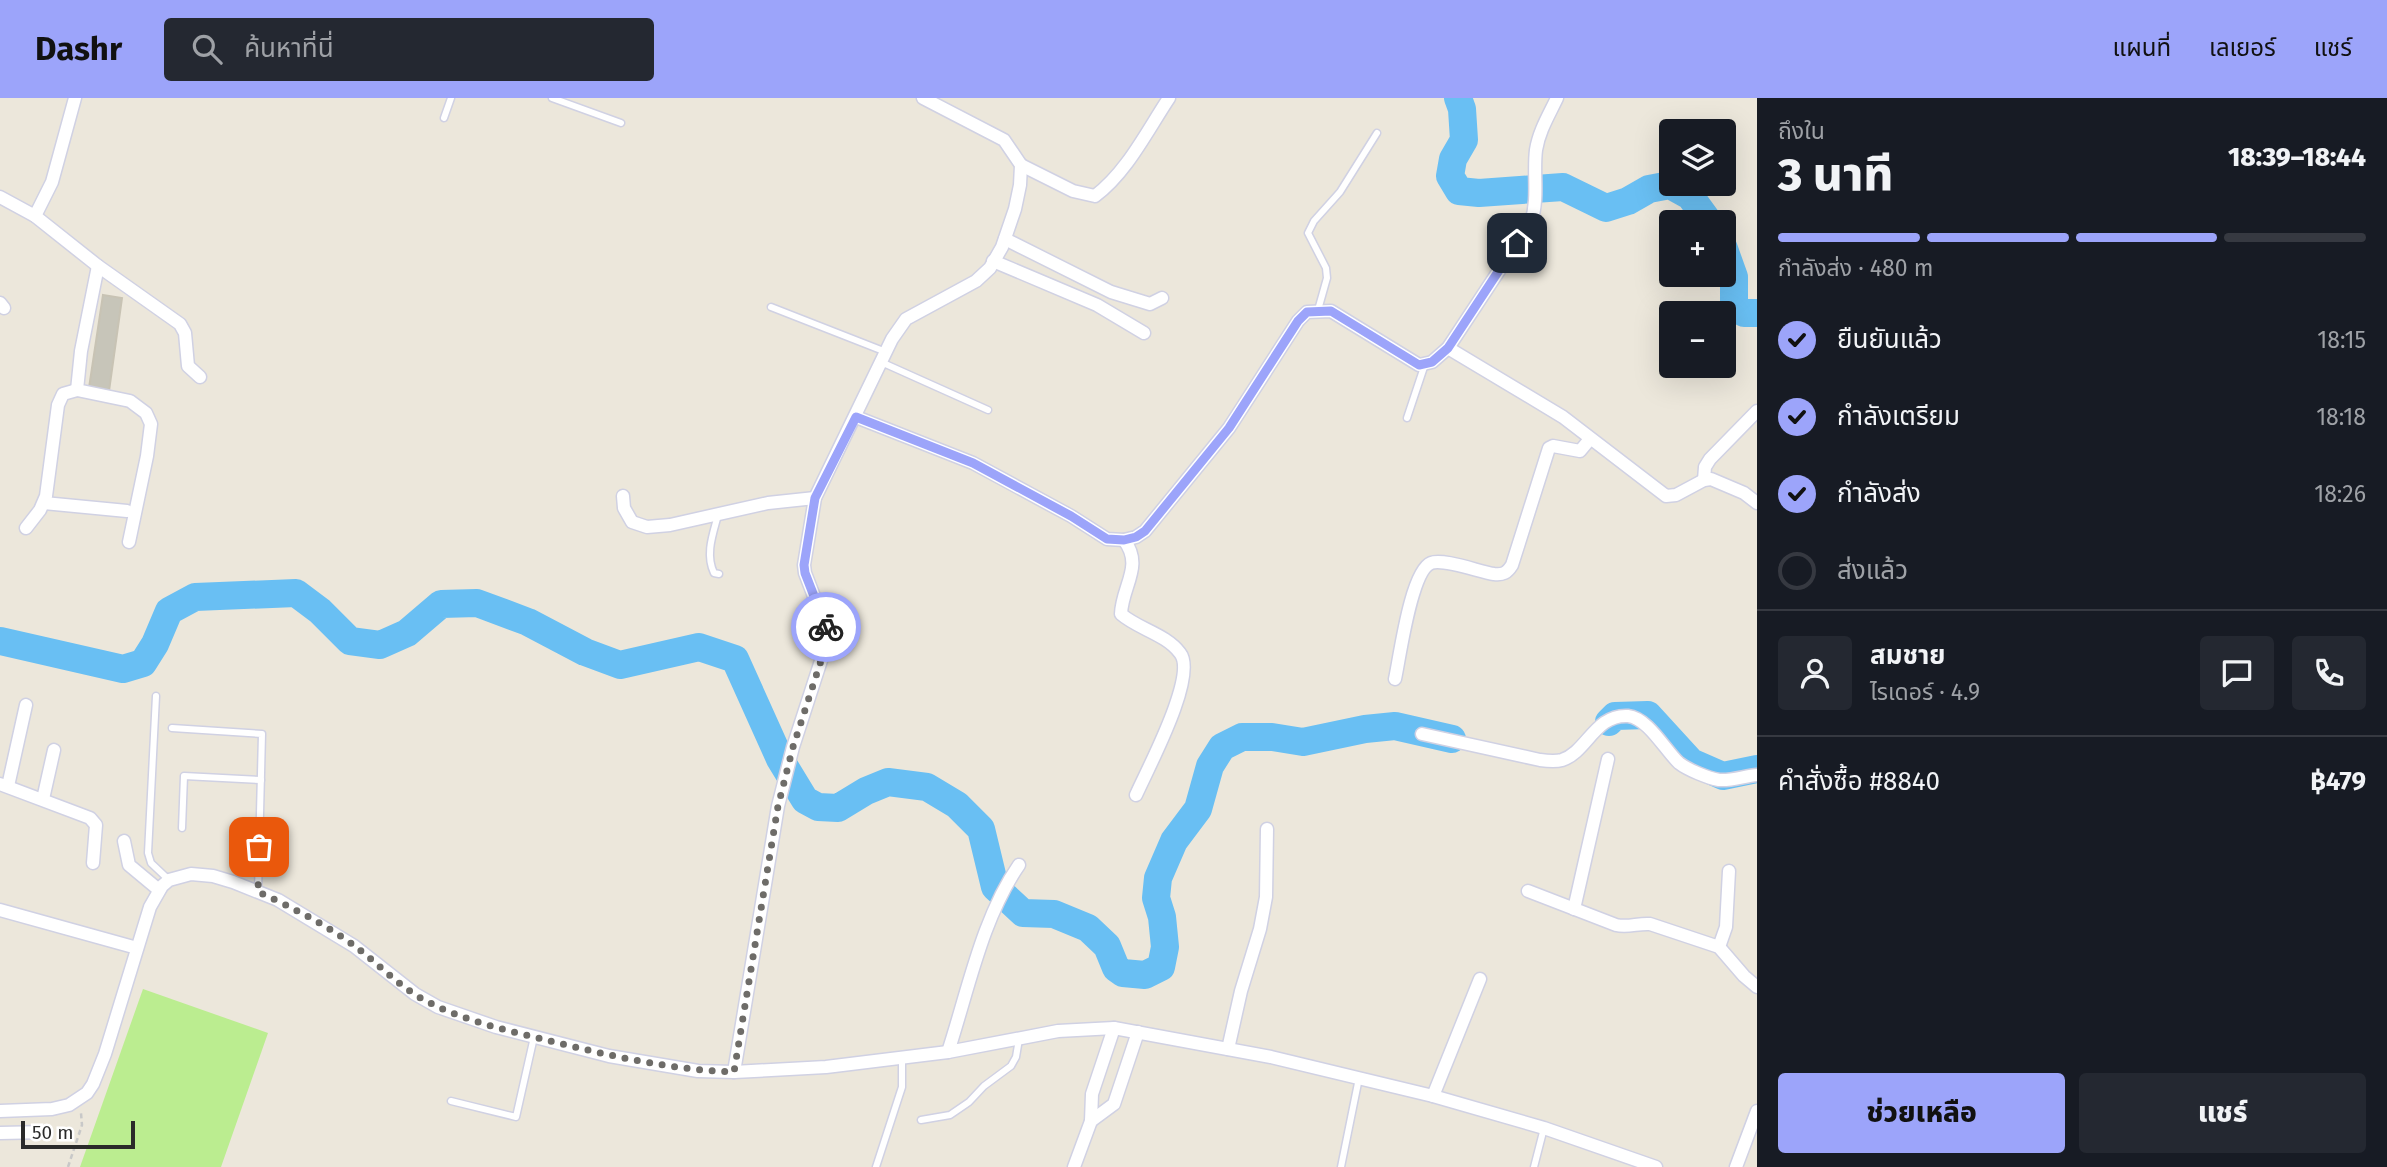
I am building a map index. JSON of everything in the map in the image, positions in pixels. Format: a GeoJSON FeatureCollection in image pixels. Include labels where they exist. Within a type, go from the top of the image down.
{"type":"FeatureCollection","features":[{"type":"Feature","properties":{"kind":"street"},"geometry":{"type":"LineString","coordinates":[[35,216],[52,182],[75,98]]}},
{"type":"Feature","properties":{"kind":"street"},"geometry":{"type":"LineString","coordinates":[[923,98],[1004,140],[1021,165],[1073,191],[1095,196],[1107,187],[1126,163],[1169,98]]}},
{"type":"Feature","properties":{"kind":"street"},"geometry":{"type":"LineString","coordinates":[[856,417],[973,463],[1071,516],[1107,539],[1124,540],[1136,537],[1145,531],[1229,428],[1298,321],[1307,312],[1331,311],[1419,365],[1432,362],[1448,348],[1531,222],[1535,209],[1536,150],[1539,134],[1557,98]]}},
{"type":"Feature","properties":{"kind":"street"},"geometry":{"type":"LineString","coordinates":[[734,1072],[778,806],[793,747],[828,639],[804,565],[815,498],[892,339],[906,319],[976,281],[993,261],[1015,209],[1021,165]]}},
{"type":"Feature","properties":{"kind":"street"},"geometry":{"type":"LineString","coordinates":[[0,197],[35,216],[98,266],[180,324],[186,333],[188,366],[200,377]]}},
{"type":"Feature","properties":{"kind":"street"},"geometry":{"type":"LineString","coordinates":[[1004,239],[1134,301],[1150,304],[1162,298]]}},
{"type":"Feature","properties":{"kind":"street"},"geometry":{"type":"LineString","coordinates":[[993,261],[1097,305],[1144,333]]}},
{"type":"Feature","properties":{"kind":"street"},"geometry":{"type":"LineString","coordinates":[[77,390],[81,351],[98,266]]}},
{"type":"Feature","properties":{"kind":"street"},"geometry":{"type":"LineString","coordinates":[[1448,348],[1563,418],[1666,496],[1676,495],[1704,480],[1719,481],[1744,492],[1757,503]]}},
{"type":"Feature","properties":{"kind":"street"},"geometry":{"type":"LineString","coordinates":[[26,528],[44,503],[58,405],[63,394],[77,390],[130,401],[146,413],[150,424],[147,456],[130,542]]}},
{"type":"Feature","properties":{"kind":"street"},"geometry":{"type":"LineString","coordinates":[[1704,480],[1705,467],[1710,459],[1757,411]]}},
{"type":"Feature","properties":{"kind":"street"},"geometry":{"type":"LineString","coordinates":[[1395,679],[1413,589],[1421,571],[1430,563],[1440,561],[1494,574],[1502,575],[1508,572],[1549,448],[1553,446],[1580,451],[1590,439]]}},
{"type":"Feature","properties":{"kind":"street"},"geometry":{"type":"LineString","coordinates":[[623,496],[624,509],[632,522],[647,527],[670,525],[768,503],[815,498]]}},
{"type":"Feature","properties":{"kind":"street"},"geometry":{"type":"LineString","coordinates":[[44,503],[127,511]]}},
{"type":"Feature","properties":{"kind":"street"},"geometry":{"type":"LineString","coordinates":[[1124,540],[1132,550],[1134,562],[1121,605],[1121,614],[1130,622],[1175,646],[1183,655],[1186,670],[1181,692],[1136,795]]}},
{"type":"Feature","properties":{"kind":"street"},"geometry":{"type":"LineString","coordinates":[[26,705],[4,785],[90,818],[94,822],[93,863]]}},
{"type":"Feature","properties":{"kind":"street"},"geometry":{"type":"LineString","coordinates":[[1422,734],[1540,760],[1559,761],[1568,757],[1605,722],[1626,716],[1634,717],[1643,723],[1685,766],[1716,779],[1728,780],[1757,775]]}},
{"type":"Feature","properties":{"kind":"street"},"geometry":{"type":"LineString","coordinates":[[43,799],[54,750]]}},
{"type":"Feature","properties":{"kind":"street"},"geometry":{"type":"LineString","coordinates":[[1574,909],[1608,759]]}},
{"type":"Feature","properties":{"kind":"street"},"geometry":{"type":"LineString","coordinates":[[1228,1049],[1266,897],[1267,829]]}},
{"type":"Feature","properties":{"kind":"street"},"geometry":{"type":"LineString","coordinates":[[124,841],[130,865],[159,890]]}},
{"type":"Feature","properties":{"kind":"street"},"geometry":{"type":"LineString","coordinates":[[948,1052],[991,916],[1019,865]]}},
{"type":"Feature","properties":{"kind":"street"},"geometry":{"type":"LineString","coordinates":[[1719,947],[1726,927],[1729,871]]}},
{"type":"Feature","properties":{"kind":"street"},"geometry":{"type":"LineString","coordinates":[[0,1111],[52,1109],[80,1099],[93,1084],[105,1054],[150,907],[159,890],[169,880],[191,874],[213,876],[278,900],[354,946],[415,995],[438,1007],[496,1027],[609,1056],[698,1071],[734,1072],[826,1067],[948,1052],[1058,1031],[1114,1028],[1228,1049],[1433,1096],[1544,1128],[1656,1167]]}},
{"type":"Feature","properties":{"kind":"street"},"geometry":{"type":"LineString","coordinates":[[1528,891],[1616,925],[1624,927],[1640,923],[1650,924],[1719,947],[1757,987]]}},
{"type":"Feature","properties":{"kind":"street"},"geometry":{"type":"LineString","coordinates":[[0,910],[137,948]]}},
{"type":"Feature","properties":{"kind":"street"},"geometry":{"type":"LineString","coordinates":[[1433,1096],[1480,979]]}},
{"type":"Feature","properties":{"kind":"street"},"geometry":{"type":"LineString","coordinates":[[1074,1167],[1091,1121],[1092,1094],[1114,1028]]}},
{"type":"Feature","properties":{"kind":"street"},"geometry":{"type":"LineString","coordinates":[[1091,1121],[1114,1104],[1138,1032]]}},
{"type":"Feature","properties":{"kind":"street"},"geometry":{"type":"LineString","coordinates":[[1737,1167],[1757,1111]]}},
{"type":"Feature","properties":{"kind":"street"},"geometry":{"type":"LineString","coordinates":[[0,1133],[46,1132]]}},
{"type":"Feature","properties":{"kind":"lane"},"geometry":{"type":"LineString","coordinates":[[444,118],[450,98]]}},
{"type":"Feature","properties":{"kind":"lane"},"geometry":{"type":"LineString","coordinates":[[552,98],[621,123]]}},
{"type":"Feature","properties":{"kind":"lane"},"geometry":{"type":"LineString","coordinates":[[1318,310],[1327,278],[1308,233],[1314,221],[1340,192],[1377,133]]}},
{"type":"Feature","properties":{"kind":"lane"},"geometry":{"type":"LineString","coordinates":[[771,307],[884,357],[988,410]]}},
{"type":"Feature","properties":{"kind":"lane"},"geometry":{"type":"LineString","coordinates":[[1407,418],[1425,365]]}},
{"type":"Feature","properties":{"kind":"lane"},"geometry":{"type":"LineString","coordinates":[[718,514],[709,552],[711,567],[714,573],[719,574]]}},
{"type":"Feature","properties":{"kind":"lane"},"geometry":{"type":"LineString","coordinates":[[156,696],[148,853],[151,863],[169,880]]}},
{"type":"Feature","properties":{"kind":"lane"},"geometry":{"type":"LineString","coordinates":[[172,728],[262,734],[258,892]]}},
{"type":"Feature","properties":{"kind":"lane"},"geometry":{"type":"LineString","coordinates":[[182,828],[184,776],[261,780]]}},
{"type":"Feature","properties":{"kind":"lane"},"geometry":{"type":"LineString","coordinates":[[451,1101],[516,1117],[534,1037]]}},
{"type":"Feature","properties":{"kind":"lane"},"geometry":{"type":"LineString","coordinates":[[921,1120],[950,1115],[970,1102],[984,1086],[1011,1066],[1016,1057],[1019,1039]]}},
{"type":"Feature","properties":{"kind":"lane"},"geometry":{"type":"LineString","coordinates":[[876,1167],[902,1087],[902,1058]]}},
{"type":"Feature","properties":{"kind":"lane"},"geometry":{"type":"LineString","coordinates":[[1341,1167],[1359,1078]]}},
{"type":"Feature","properties":{"kind":"lane"},"geometry":{"type":"LineString","coordinates":[[1534,1167],[1544,1128]]}},
{"type":"Feature","properties":{"kind":"path"},"geometry":{"type":"LineString","coordinates":[[68,1167],[82,1125],[80,1099]]}},
{"type":"Feature","properties":{"kind":"green space"},"geometry":{"type":"Polygon","coordinates":[[[143,989],[268,1033],[221,1167],[80,1167],[143,989]]]}},
{"type":"Feature","properties":{"kind":"building"},"geometry":{"type":"Polygon","coordinates":[[[103,295],[122,298],[109,391],[89,388],[103,295]]]}},
{"type":"Feature","properties":{"kind":"waterway"},"geometry":{"type":"LineString","coordinates":[[1458,98],[1462,109],[1464,140],[1453,159],[1450,176],[1459,191],[1479,193],[1563,187],[1606,208],[1628,201],[1649,189],[1670,185],[1690,196],[1700,210]]}},
{"type":"Feature","properties":{"kind":"waterway"},"geometry":{"type":"LineString","coordinates":[[1734,287],[1734,307],[1744,313],[1757,313]]}},
{"type":"Feature","properties":{"kind":"waterway"},"geometry":{"type":"LineString","coordinates":[[0,641],[123,669],[143,663],[155,644],[169,611],[195,597],[296,593],[320,611],[350,641],[380,645],[407,633],[441,604],[477,603],[528,622],[585,652],[620,665],[699,647],[735,659],[780,759],[805,800],[818,807],[838,808],[866,791],[888,782],[927,787],[957,805],[981,829],[995,887],[1023,913],[1054,914],[1088,928],[1107,946],[1116,968],[1123,973],[1145,975],[1161,967],[1165,947],[1162,917],[1156,898],[1158,878],[1174,841],[1198,809],[1210,766],[1222,747],[1242,737],[1272,737],[1303,742],[1365,729],[1395,726],[1452,739]]}},
{"type":"Feature","properties":{"kind":"waterway"},"geometry":{"type":"LineString","coordinates":[[1609,722],[1615,716],[1648,715],[1691,762],[1723,776],[1757,769]]}},
{"type":"Feature","properties":{"kind":"way so far"},"geometry":{"type":"LineString","coordinates":[[259,847],[258,892],[278,900],[354,946],[415,995],[438,1007],[496,1027],[609,1056],[698,1071],[734,1072],[778,806],[793,747],[828,639],[826,627]]}},
{"type":"Feature","properties":{"kind":"route"},"geometry":{"type":"LineString","coordinates":[[826,627],[804,565],[815,498],[856,417],[973,463],[1071,516],[1107,539],[1124,540],[1136,537],[1145,531],[1229,428],[1298,321],[1307,312],[1331,311],[1419,365],[1425,365],[1448,348],[1517,243]]}}]}
